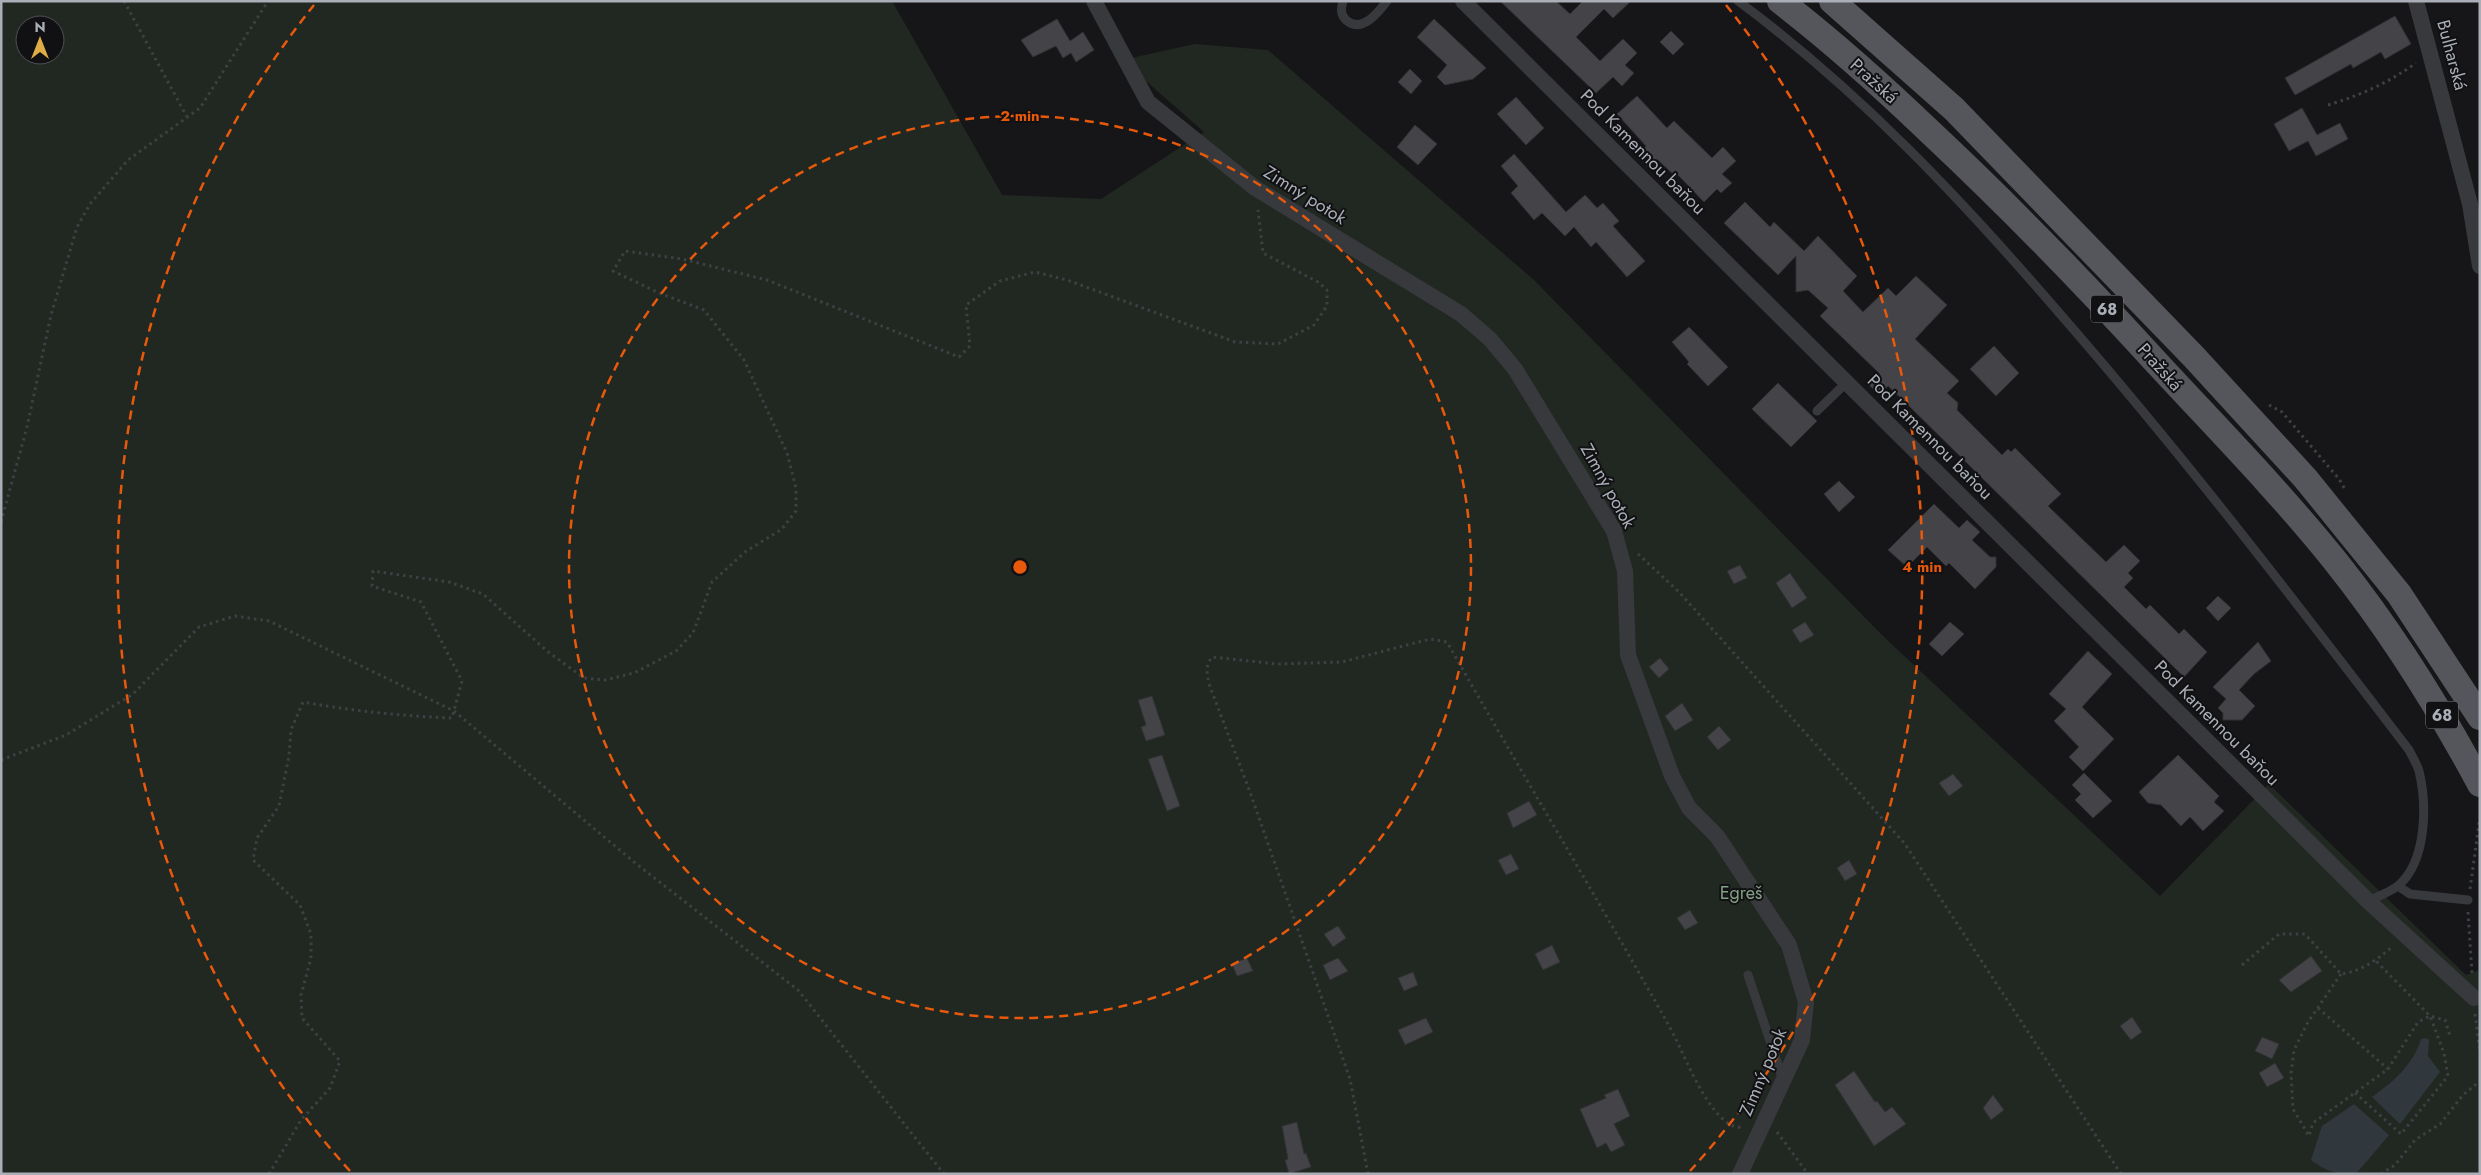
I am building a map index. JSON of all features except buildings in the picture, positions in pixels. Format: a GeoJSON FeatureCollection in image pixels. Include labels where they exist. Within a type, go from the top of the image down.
{"type":"FeatureCollection","features":[{"type":"Feature","properties":{"kind":"main road","name":"Pražská"},"geometry":{"type":"LineString","coordinates":[[1780,1],[1879,84],[1943,144],[2104,305],[2285,502],[2337,563],[2400,649],[2446,720],[2480,784]]}},
{"type":"Feature","properties":{"kind":"main road","name":"Pražská"},"geometry":{"type":"LineString","coordinates":[[1832,1],[1954,109],[2058,215],[2305,478],[2399,594],[2480,717]]}},
{"type":"Feature","properties":{"kind":"street","name":"Zimný potok"},"geometry":{"type":"LineString","coordinates":[[1094,1],[1148,102],[1255,188],[1461,314],[1490,339],[1516,369],[1614,532],[1625,571],[1628,655],[1672,776],[1689,808],[1717,836],[1789,945],[1806,1002],[1802,1040],[1740,1174]]}},
{"type":"Feature","properties":{"kind":"street","name":"Pod Kamennou baňou"},"geometry":{"type":"LineString","coordinates":[[1463,1],[2368,901],[2474,998]]}},
{"type":"Feature","properties":{"kind":"street","name":"Bulharská"},"geometry":{"type":"LineString","coordinates":[[2416,1],[2470,204],[2480,266]]}},
{"type":"Feature","properties":{"kind":"lane"},"geometry":{"type":"LineString","coordinates":[[1343,1],[1341,9],[1344,18],[1352,24],[1361,24],[1373,18],[1387,1]]}},
{"type":"Feature","properties":{"kind":"lane"},"geometry":{"type":"LineString","coordinates":[[1738,1],[1812,59],[1886,126],[1997,241],[2143,409],[2409,750],[2418,770],[2423,798],[2423,822],[2419,847],[2411,871],[2398,886],[2368,901]]}},
{"type":"Feature","properties":{"kind":"lane"},"geometry":{"type":"LineString","coordinates":[[1817,411],[1846,382]]}},
{"type":"Feature","properties":{"kind":"lane"},"geometry":{"type":"LineString","coordinates":[[2398,886],[2410,894],[2468,900]]}},
{"type":"Feature","properties":{"kind":"lane"},"geometry":{"type":"LineString","coordinates":[[1748,974],[1783,1080]]}},
{"type":"Feature","properties":{"kind":"path"},"geometry":{"type":"LineString","coordinates":[[124,1],[186,117]]}},
{"type":"Feature","properties":{"kind":"path"},"geometry":{"type":"LineString","coordinates":[[1,522],[27,426],[51,315],[77,227],[90,204],[128,160],[200,108],[268,1]]}},
{"type":"Feature","properties":{"kind":"path"},"geometry":{"type":"LineString","coordinates":[[2328,105],[2355,97],[2388,83],[2431,53]]}},
{"type":"Feature","properties":{"kind":"path"},"geometry":{"type":"LineString","coordinates":[[268,1174],[301,1120],[330,1088],[340,1061],[302,1018],[301,995],[311,958],[311,934],[300,905],[252,860],[257,838],[279,806],[289,756],[291,730],[303,702],[346,710],[392,715],[452,718],[462,681],[421,602],[372,586],[373,571],[449,582],[483,594],[547,651],[584,678],[605,680],[634,673],[676,652],[693,633],[712,582],[745,552],[782,529],[796,511],[796,488],[787,453],[744,360],[704,310],[659,293],[613,271],[625,251],[682,259],[767,280],[959,357],[970,346],[966,305],[1000,281],[1035,272],[1066,280],[1235,342],[1278,344],[1314,325],[1327,306],[1327,290],[1318,282],[1263,253],[1255,188]]}},
{"type":"Feature","properties":{"kind":"path"},"geometry":{"type":"LineString","coordinates":[[1643,558],[1680,592],[1905,844],[2120,1174]]}},
{"type":"Feature","properties":{"kind":"path"},"geometry":{"type":"LineString","coordinates":[[1,760],[66,734],[133,694],[199,627],[235,616],[269,621],[454,711],[634,862],[798,990],[944,1174]]}},
{"type":"Feature","properties":{"kind":"path"},"geometry":{"type":"LineString","coordinates":[[1368,1174],[1350,1079],[1250,792],[1209,684],[1206,669],[1207,663],[1212,657],[1277,664],[1342,662],[1430,639],[1447,642],[1610,920],[1680,1045],[1708,1102],[1729,1125],[1742,1128],[1764,1121],[1808,1174]]}},
{"type":"Feature","properties":{"kind":"path"},"geometry":{"type":"LineString","coordinates":[[2242,966],[2279,934],[2305,934],[2341,974]]}},
{"type":"Feature","properties":{"kind":"path"},"geometry":{"type":"LineString","coordinates":[[2405,936],[2376,961],[2353,972],[2341,974],[2308,1022],[2294,1050],[2291,1073],[2293,1109],[2309,1136],[2313,1123],[2388,1069],[2418,1022],[2430,1016],[2445,1020],[2450,1036]]}},
{"type":"Feature","properties":{"kind":"path"},"geometry":{"type":"LineString","coordinates":[[2355,1093],[2401,1134],[2448,1076],[2444,1054],[2430,1016],[2376,961]]}},
{"type":"Feature","properties":{"kind":"path"},"geometry":{"type":"LineString","coordinates":[[2474,998],[2480,1053]]}},
{"type":"Feature","properties":{"kind":"path"},"geometry":{"type":"LineString","coordinates":[[2318,1008],[2388,1069]]}},
{"type":"Feature","properties":{"kind":"path"},"geometry":{"type":"LineString","coordinates":[[2381,1174],[2395,1165],[2415,1140],[2440,1124],[2463,1094],[2480,1081]]}},
{"type":"Feature","properties":{"kind":"green space","name":"Egreš"},"geometry":{"type":"Polygon","coordinates":[[[1,1],[892,1],[1002,195],[1101,199],[1204,132],[1122,60],[1195,44],[1268,50],[1534,280],[1883,636],[2160,896],[2269,784],[2466,975],[2480,970],[2480,1174],[1,1174],[1,1]]]}},
{"type":"Feature","properties":{"kind":"shaded area"},"geometry":{"type":"Polygon","coordinates":[[[2426,1038],[2429,1040],[2428,1056],[2440,1072],[2400,1124],[2372,1097],[2408,1065],[2421,1039],[2426,1038]]]}},
{"type":"Feature","properties":{"kind":"shaded area"},"geometry":{"type":"Polygon","coordinates":[[[2354,1104],[2389,1135],[2356,1174],[2343,1174],[2327,1170],[2311,1160],[2322,1126],[2354,1104]]]}}]}
